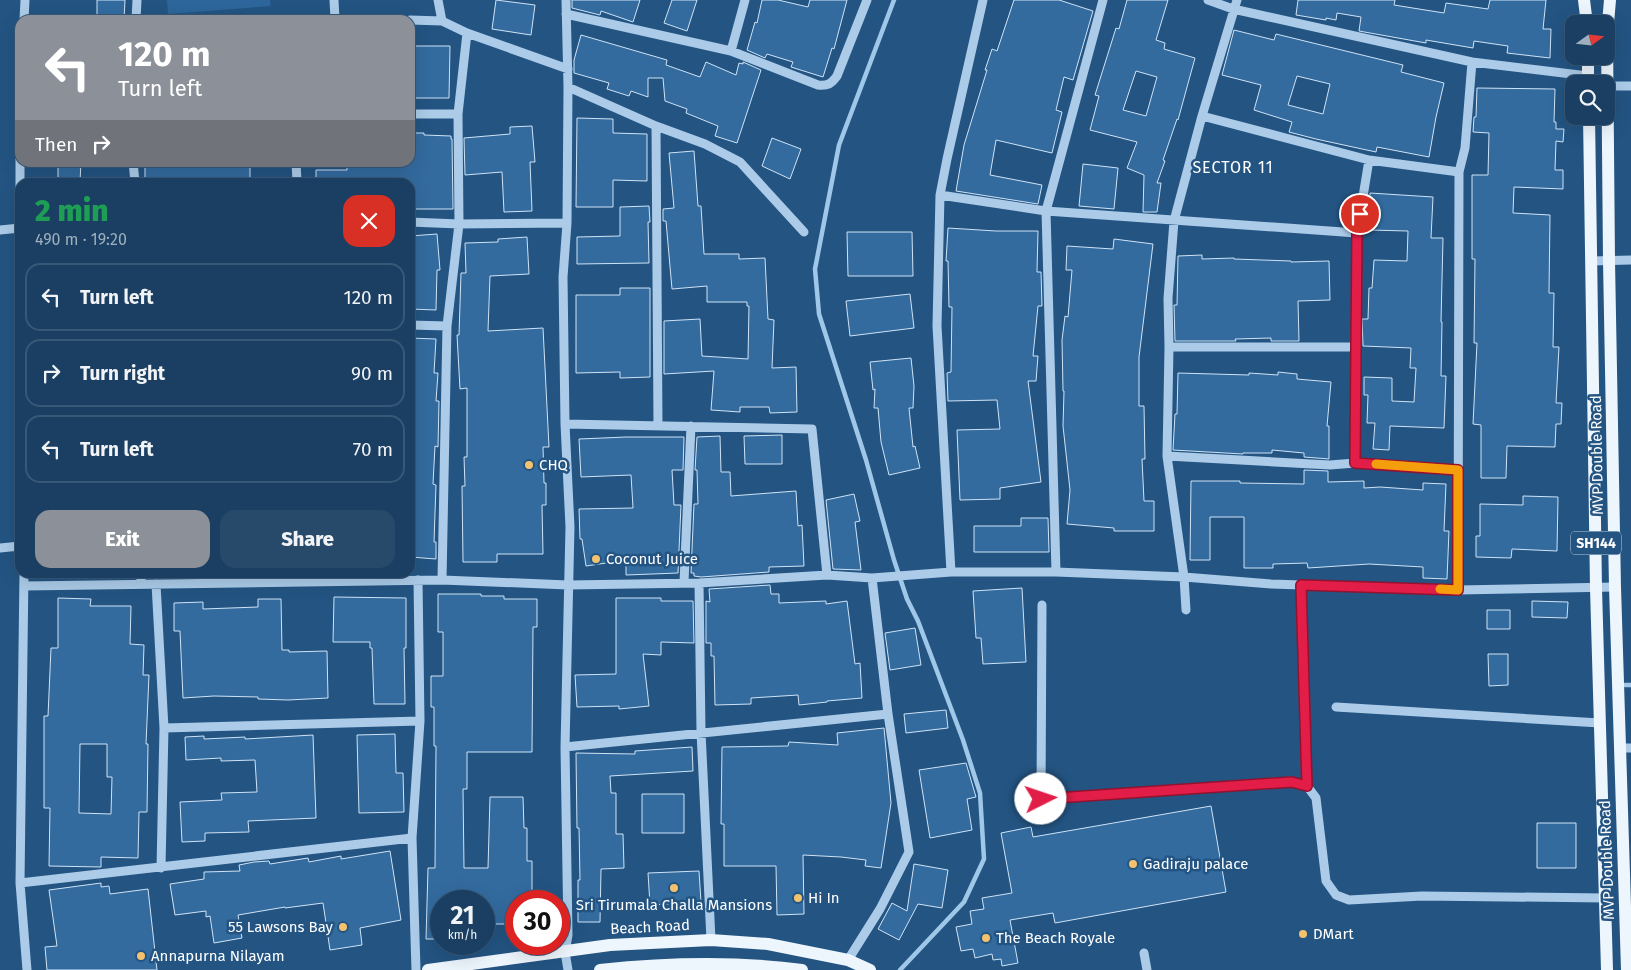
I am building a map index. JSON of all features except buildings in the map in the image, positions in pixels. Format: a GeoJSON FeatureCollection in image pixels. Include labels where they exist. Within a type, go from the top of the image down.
{"type":"FeatureCollection","features":[{"type":"Feature","properties":{"kind":"main road"},"geometry":{"type":"LineString","coordinates":[[1584,0],[1586,15]]}},
{"type":"Feature","properties":{"kind":"main road","name":"MVP Double Road"},"geometry":{"type":"LineString","coordinates":[[1608,75],[1607,35],[1610,0]]}},
{"type":"Feature","properties":{"kind":"main road","name":"MVP Double Road"},"geometry":{"type":"LineString","coordinates":[[1589,125],[1596,588],[1607,970]]}},
{"type":"Feature","properties":{"kind":"main road","name":"MVP Double Road"},"geometry":{"type":"LineString","coordinates":[[1608,125],[1615,587],[1625,748],[1627,970]]}},
{"type":"Feature","properties":{"kind":"main road","name":"Beach Road"},"geometry":{"type":"LineString","coordinates":[[570,951],[610,945],[711,940],[768,944],[848,960],[870,970]]}},
{"type":"Feature","properties":{"kind":"main road","name":"Beach Road"},"geometry":{"type":"LineString","coordinates":[[428,970],[542,955]]}},
{"type":"Feature","properties":{"kind":"main road"},"geometry":{"type":"LineString","coordinates":[[600,970],[707,963],[802,970]]}},
{"type":"Feature","properties":{"kind":"street"},"geometry":{"type":"LineString","coordinates":[[24,15],[25,0]]}},
{"type":"Feature","properties":{"kind":"street"},"geometry":{"type":"LineString","coordinates":[[136,15],[137,0]]}},
{"type":"Feature","properties":{"kind":"street"},"geometry":{"type":"LineString","coordinates":[[334,0],[335,15]]}},
{"type":"Feature","properties":{"kind":"street"},"geometry":{"type":"LineString","coordinates":[[438,0],[442,21]]}},
{"type":"Feature","properties":{"kind":"street"},"geometry":{"type":"LineString","coordinates":[[566,0],[568,69],[567,223],[563,277],[565,424],[570,527],[565,747],[567,890]]}},
{"type":"Feature","properties":{"kind":"street"},"geometry":{"type":"LineString","coordinates":[[731,50],[745,0]]}},
{"type":"Feature","properties":{"kind":"street"},"geometry":{"type":"LineString","coordinates":[[566,14],[731,50],[818,85],[827,86],[837,76],[867,0]]}},
{"type":"Feature","properties":{"kind":"street"},"geometry":{"type":"LineString","coordinates":[[951,572],[937,326],[940,195],[983,0]]}},
{"type":"Feature","properties":{"kind":"street"},"geometry":{"type":"LineString","coordinates":[[1056,572],[1046,211],[1103,0]]}},
{"type":"Feature","properties":{"kind":"street"},"geometry":{"type":"LineString","coordinates":[[1208,0],[1233,9],[1472,62],[1565,76]]}},
{"type":"Feature","properties":{"kind":"street"},"geometry":{"type":"LineString","coordinates":[[1186,610],[1184,577],[1166,456],[1169,347],[1168,298],[1174,221],[1202,116],[1237,0]]}},
{"type":"Feature","properties":{"kind":"street"},"geometry":{"type":"LineString","coordinates":[[415,20],[442,21],[568,69]]}},
{"type":"Feature","properties":{"kind":"street"},"geometry":{"type":"LineString","coordinates":[[442,580],[447,326],[459,224],[458,114],[467,32]]}},
{"type":"Feature","properties":{"kind":"street"},"geometry":{"type":"LineString","coordinates":[[1458,590],[1459,172],[1465,148],[1472,62]]}},
{"type":"Feature","properties":{"kind":"street"},"geometry":{"type":"LineString","coordinates":[[1615,86],[1631,86]]}},
{"type":"Feature","properties":{"kind":"street"},"geometry":{"type":"LineString","coordinates":[[568,87],[656,126],[705,144],[740,162],[804,232]]}},
{"type":"Feature","properties":{"kind":"street"},"geometry":{"type":"LineString","coordinates":[[415,114],[458,114]]}},
{"type":"Feature","properties":{"kind":"street"},"geometry":{"type":"LineString","coordinates":[[1202,116],[1369,160],[1459,172]]}},
{"type":"Feature","properties":{"kind":"street"},"geometry":{"type":"LineString","coordinates":[[656,126],[658,426]]}},
{"type":"Feature","properties":{"kind":"street"},"geometry":{"type":"LineString","coordinates":[[1355,463],[1357,233],[1369,160]]}},
{"type":"Feature","properties":{"kind":"street"},"geometry":{"type":"LineString","coordinates":[[940,195],[1046,211],[1357,233]]}},
{"type":"Feature","properties":{"kind":"street"},"geometry":{"type":"LineString","coordinates":[[415,222],[459,224],[567,223]]}},
{"type":"Feature","properties":{"kind":"street"},"geometry":{"type":"LineString","coordinates":[[0,230],[15,228]]}},
{"type":"Feature","properties":{"kind":"street"},"geometry":{"type":"LineString","coordinates":[[1591,261],[1631,260]]}},
{"type":"Feature","properties":{"kind":"street"},"geometry":{"type":"LineString","coordinates":[[415,325],[447,326]]}},
{"type":"Feature","properties":{"kind":"street"},"geometry":{"type":"LineString","coordinates":[[1169,347],[1357,347]]}},
{"type":"Feature","properties":{"kind":"street"},"geometry":{"type":"LineString","coordinates":[[565,424],[812,429],[826,576]]}},
{"type":"Feature","properties":{"kind":"street"},"geometry":{"type":"LineString","coordinates":[[684,582],[691,426]]}},
{"type":"Feature","properties":{"kind":"street"},"geometry":{"type":"LineString","coordinates":[[1166,456],[1330,465],[1355,463],[1458,470]]}},
{"type":"Feature","properties":{"kind":"street"},"geometry":{"type":"LineString","coordinates":[[0,548],[15,546]]}},
{"type":"Feature","properties":{"kind":"street"},"geometry":{"type":"LineString","coordinates":[[365,578],[568,585],[672,584],[826,576],[889,578],[951,572],[1056,572],[1184,577],[1301,585],[1458,590],[1615,587]]}},
{"type":"Feature","properties":{"kind":"street"},"geometry":{"type":"LineString","coordinates":[[24,578],[20,884],[27,970]]}},
{"type":"Feature","properties":{"kind":"street"},"geometry":{"type":"LineString","coordinates":[[141,578],[141,584]]}},
{"type":"Feature","properties":{"kind":"street"},"geometry":{"type":"LineString","coordinates":[[24,586],[156,584],[312,578]]}},
{"type":"Feature","properties":{"kind":"street"},"geometry":{"type":"LineString","coordinates":[[848,960],[880,909],[909,852],[888,714],[872,578]]}},
{"type":"Feature","properties":{"kind":"street"},"geometry":{"type":"LineString","coordinates":[[416,970],[412,838],[420,721],[418,580]]}},
{"type":"Feature","properties":{"kind":"street"},"geometry":{"type":"LineString","coordinates":[[698,583],[701,732],[711,940]]}},
{"type":"Feature","properties":{"kind":"street"},"geometry":{"type":"LineString","coordinates":[[156,584],[164,728],[161,868]]}},
{"type":"Feature","properties":{"kind":"street"},"geometry":{"type":"LineString","coordinates":[[1301,585],[1307,786],[1316,798],[1326,881],[1336,895],[1349,900],[1422,896],[1605,898]]}},
{"type":"Feature","properties":{"kind":"street"},"geometry":{"type":"LineString","coordinates":[[1041,799],[1042,605]]}},
{"type":"Feature","properties":{"kind":"street"},"geometry":{"type":"LineString","coordinates":[[1336,707],[1600,723]]}},
{"type":"Feature","properties":{"kind":"street"},"geometry":{"type":"LineString","coordinates":[[565,747],[888,714]]}},
{"type":"Feature","properties":{"kind":"street"},"geometry":{"type":"LineString","coordinates":[[164,728],[420,721]]}},
{"type":"Feature","properties":{"kind":"street"},"geometry":{"type":"LineString","coordinates":[[1023,800],[1292,782],[1307,786]]}},
{"type":"Feature","properties":{"kind":"street"},"geometry":{"type":"LineString","coordinates":[[20,884],[412,838]]}},
{"type":"Feature","properties":{"kind":"street"},"geometry":{"type":"LineString","coordinates":[[1144,953],[1147,970]]}},
{"type":"Feature","properties":{"kind":"street"},"geometry":{"type":"LineString","coordinates":[[566,955],[568,970]]}},
{"type":"Feature","properties":{"kind":"shaded area"},"geometry":{"type":"Polygon","coordinates":[[[167,0],[270,0],[271,6],[168,14],[167,0]]]}},
{"type":"Feature","properties":{"kind":"waterway"},"geometry":{"type":"LineString","coordinates":[[894,0],[839,145],[815,269],[819,314],[866,460],[907,599],[918,621],[963,740],[980,793],[984,859],[964,902],[900,970]]}},
{"type":"Feature","properties":{"kind":"waterway"},"geometry":{"type":"LineString","coordinates":[[1625,685],[1631,685]]}},
{"type":"Feature","properties":{"kind":"slow traffic"},"geometry":{"type":"LineString","coordinates":[[1376,464],[1458,470],[1458,590],[1440,589]]}},
{"type":"Feature","properties":{"kind":"place","name":"CHQ"},"geometry":{"type":"Point","coordinates":[529,465]}},
{"type":"Feature","properties":{"kind":"place","name":"Coconut Juice"},"geometry":{"type":"Point","coordinates":[596,559]}},
{"type":"Feature","properties":{"kind":"place","name":"Gadiraju palace"},"geometry":{"type":"Point","coordinates":[1133,864]}},
{"type":"Feature","properties":{"kind":"place","name":"Sri Tirumala Challa Mansions"},"geometry":{"type":"Point","coordinates":[674,888]}},
{"type":"Feature","properties":{"kind":"place","name":"Hi In"},"geometry":{"type":"Point","coordinates":[798,898]}},
{"type":"Feature","properties":{"kind":"place","name":"55 Lawsons Bay"},"geometry":{"type":"Point","coordinates":[343,927]}},
{"type":"Feature","properties":{"kind":"place","name":"DMart"},"geometry":{"type":"Point","coordinates":[1303,934]}},
{"type":"Feature","properties":{"kind":"place","name":"The Beach Royale"},"geometry":{"type":"Point","coordinates":[986,938]}},
{"type":"Feature","properties":{"kind":"place","name":"Annapurna Nilayam"},"geometry":{"type":"Point","coordinates":[141,956]}},
{"type":"Feature","properties":{"kind":"district","name":"SECTOR 11"},"geometry":{"type":"Point","coordinates":[1233,167]}},
{"type":"Feature","properties":{"kind":"route"},"geometry":{"type":"LineString","coordinates":[[1041,799],[1292,782],[1307,786],[1301,585],[1458,590],[1458,470],[1355,463],[1357,233],[1360,214]]}}]}
